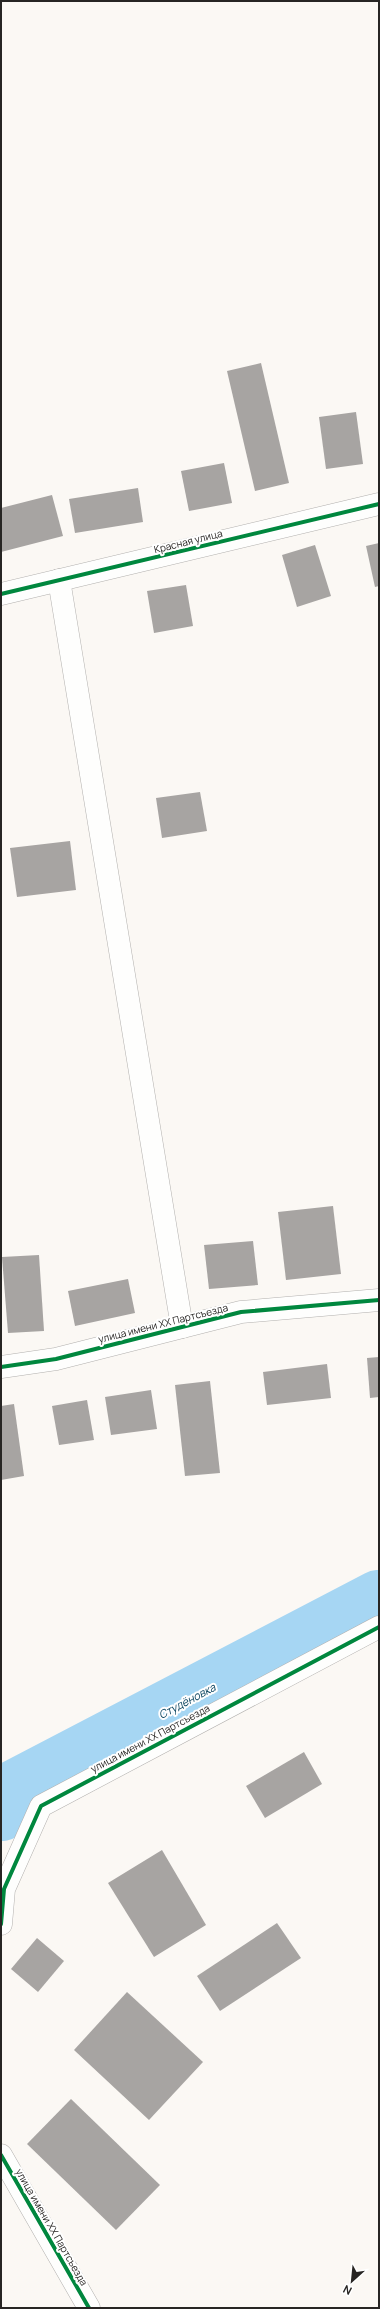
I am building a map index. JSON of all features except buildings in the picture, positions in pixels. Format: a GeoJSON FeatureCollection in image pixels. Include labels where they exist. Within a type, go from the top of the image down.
{"type":"FeatureCollection","features":[{"type":"Feature","properties":{"kind":"street","name":"Красная улица"},"geometry":{"type":"LineString","coordinates":[[1,594],[379,504]]}},
{"type":"Feature","properties":{"kind":"street"},"geometry":{"type":"LineString","coordinates":[[59,580],[182,1327]]}},
{"type":"Feature","properties":{"kind":"street","name":"улица имени ХХ Партсъезда"},"geometry":{"type":"LineString","coordinates":[[1,1367],[56,1358],[241,1312],[379,1300]]}},
{"type":"Feature","properties":{"kind":"street","name":"улица имени ХХ Партсъезда"},"geometry":{"type":"LineString","coordinates":[[1,1924],[4,1889],[41,1806],[379,1626]]}},
{"type":"Feature","properties":{"kind":"street","name":"улица имени ХХ Партсъезда"},"geometry":{"type":"LineString","coordinates":[[1,2155],[89,2308]]}},
{"type":"Feature","properties":{"kind":"waterway","name":"Студёновка"},"geometry":{"type":"LineString","coordinates":[[1,1810],[13,1792],[379,1601]]}},
{"type":"Feature","properties":{"kind":"cycle path"},"geometry":{"type":"LineString","coordinates":[[1,594],[379,504]]}},
{"type":"Feature","properties":{"kind":"cycle path"},"geometry":{"type":"LineString","coordinates":[[1,1367],[56,1359],[241,1312],[379,1300]]}},
{"type":"Feature","properties":{"kind":"cycle path"},"geometry":{"type":"LineString","coordinates":[[1,1924],[4,1889],[41,1806],[379,1627]]}},
{"type":"Feature","properties":{"kind":"cycle path"},"geometry":{"type":"LineString","coordinates":[[1,2155],[89,2308]]}}]}
